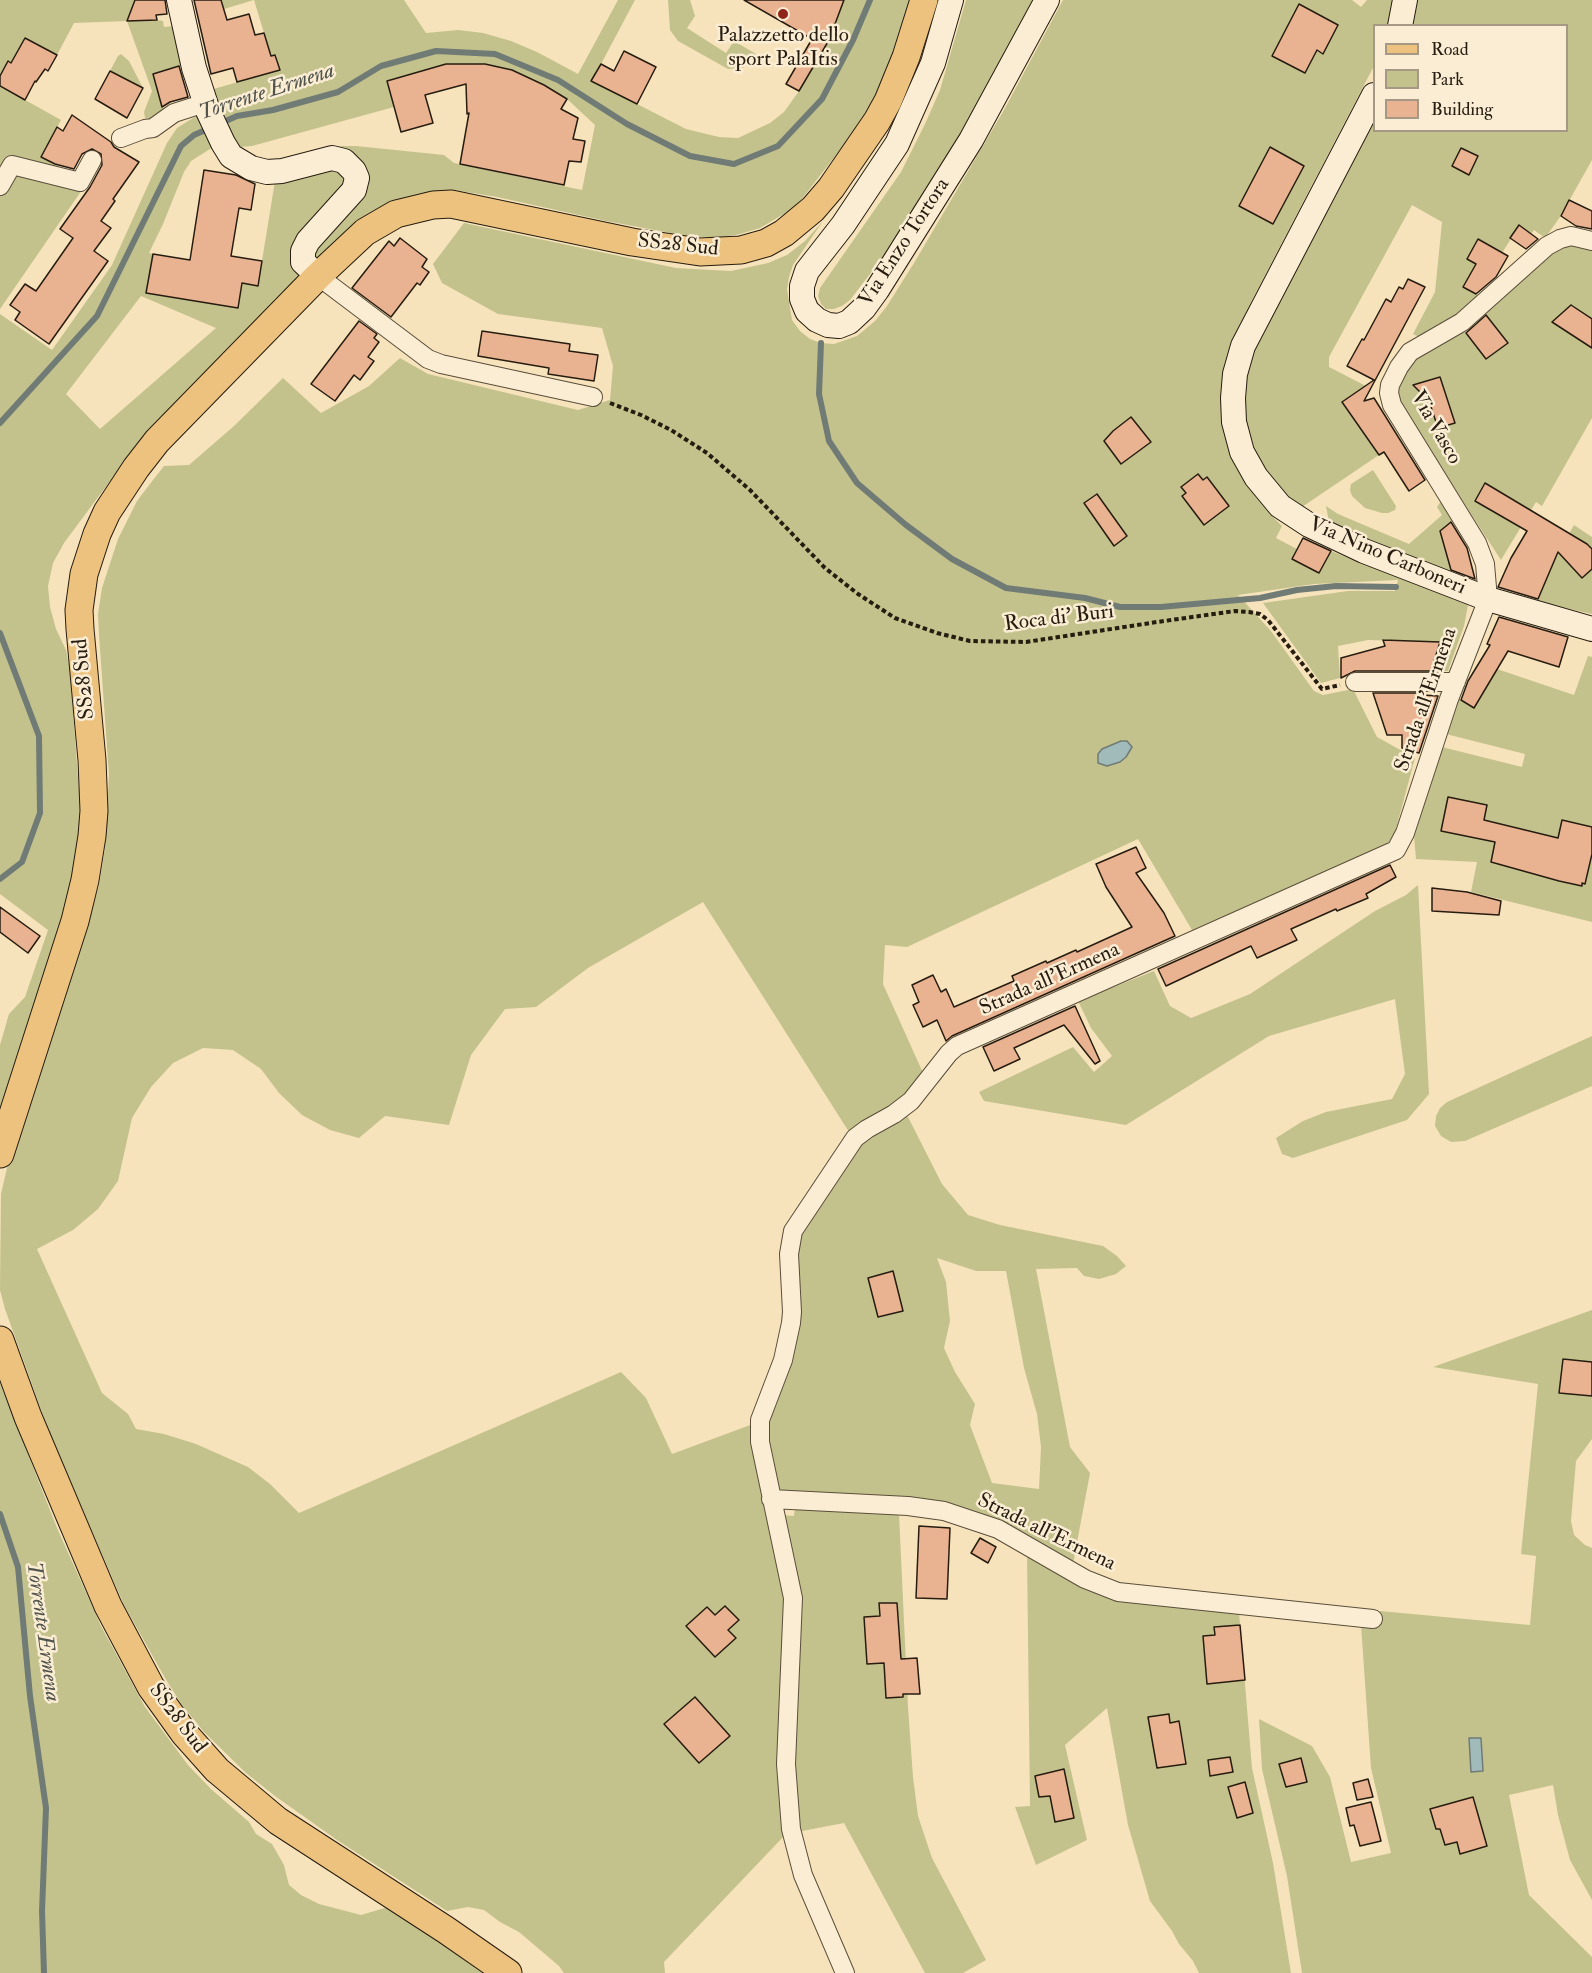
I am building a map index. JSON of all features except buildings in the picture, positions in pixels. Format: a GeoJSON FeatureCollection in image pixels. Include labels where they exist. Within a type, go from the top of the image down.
{"type":"FeatureCollection","features":[{"type":"Feature","properties":{"kind":"main road"},"geometry":{"type":"LineString","coordinates":[[179,0],[192,63],[207,107],[231,156],[251,168],[267,172],[282,171],[332,158],[344,161],[354,171],[357,178],[354,190],[309,241],[303,251],[303,261],[318,276]]}},
{"type":"Feature","properties":{"kind":"main road","name":"SS28 Sud"},"geometry":{"type":"LineString","coordinates":[[0,1154],[72,932],[81,900],[88,860],[93,819],[93,786],[80,610],[84,574],[90,552],[107,512],[150,450],[318,276],[365,232],[396,214],[433,205],[451,204],[688,252],[727,252],[753,248],[784,233],[813,209],[864,142],[888,101],[898,78],[924,0]]}},
{"type":"Feature","properties":{"kind":"main road","name":"Via Enzo Tortora"},"geometry":{"type":"LineString","coordinates":[[951,0],[933,63],[897,144],[843,225],[807,271],[802,286],[802,299],[807,311],[817,320],[828,325],[839,326],[849,322],[864,308],[877,290],[971,140],[1047,0]]}},
{"type":"Feature","properties":{"kind":"main road"},"geometry":{"type":"LineString","coordinates":[[1400,24],[1405,0]]}},
{"type":"Feature","properties":{"kind":"main road","name":"Via Nino Carboneri"},"geometry":{"type":"LineString","coordinates":[[1373,97],[1243,346],[1233,390],[1236,430],[1242,452],[1268,492],[1286,512],[1309,525],[1364,551],[1488,599],[1592,629]]}},
{"type":"Feature","properties":{"kind":"main road","name":"SS28 Sud"},"geometry":{"type":"LineString","coordinates":[[0,1340],[28,1417],[108,1606],[146,1679],[184,1733],[217,1770],[278,1821],[508,1973]]}},
{"type":"Feature","properties":{"kind":"street"},"geometry":{"type":"LineString","coordinates":[[121,138],[153,128],[174,113],[207,107]]}},
{"type":"Feature","properties":{"kind":"street"},"geometry":{"type":"LineString","coordinates":[[0,186],[12,165],[80,182],[92,160]]}},
{"type":"Feature","properties":{"kind":"street","name":"Via Vasco"},"geometry":{"type":"LineString","coordinates":[[1488,599],[1485,564],[1478,543],[1392,405],[1390,385],[1410,352],[1462,322],[1548,246],[1571,236],[1592,241]]}},
{"type":"Feature","properties":{"kind":"street"},"geometry":{"type":"LineString","coordinates":[[318,276],[428,359],[441,364],[593,397]]}},
{"type":"Feature","properties":{"kind":"street","name":"Strada all'Ermena"},"geometry":{"type":"LineString","coordinates":[[845,1973],[802,1875],[790,1829],[786,1755],[793,1598],[786,1558],[771,1499],[760,1431],[763,1411],[783,1360],[791,1323],[789,1254],[790,1238],[796,1225],[855,1138],[912,1101],[957,1046],[1396,850],[1406,833],[1455,682],[1488,599]]}},
{"type":"Feature","properties":{"kind":"street"},"geometry":{"type":"LineString","coordinates":[[1355,682],[1455,682]]}},
{"type":"Feature","properties":{"kind":"street","name":"Strada all'Ermena"},"geometry":{"type":"LineString","coordinates":[[771,1499],[908,1506],[944,1511],[1004,1532],[1085,1579],[1118,1592],[1373,1619]]}},
{"type":"Feature","properties":{"kind":"path","name":"Roca di' Buri"},"geometry":{"type":"LineString","coordinates":[[593,397],[641,415],[689,440],[707,453],[750,490],[825,568],[858,594],[895,618],[937,633],[970,641],[1026,642],[1235,611],[1249,612],[1260,614],[1268,620],[1322,689],[1355,682]]}},
{"type":"Feature","properties":{"kind":"green space"},"geometry":{"type":"Polygon","coordinates":[[[0,0],[135,0],[157,20],[163,21],[164,27],[174,26],[183,65],[153,74],[163,109],[149,119],[145,118],[144,112],[152,91],[127,21],[74,23],[57,55],[25,38],[11,63],[9,61],[0,76],[0,0]]]}},
{"type":"Feature","properties":{"kind":"green space"},"geometry":{"type":"Polygon","coordinates":[[[221,0],[254,0],[224,9],[221,0]]]}},
{"type":"Feature","properties":{"kind":"green space"},"geometry":{"type":"Polygon","coordinates":[[[254,0],[404,0],[426,33],[458,30],[483,33],[537,52],[578,74],[618,0],[635,0],[592,81],[686,129],[719,137],[738,138],[770,123],[784,112],[829,40],[844,0],[910,0],[893,57],[877,94],[850,137],[801,200],[789,211],[760,228],[740,234],[717,238],[687,236],[497,197],[454,190],[438,191],[406,198],[315,263],[313,259],[316,251],[363,198],[369,185],[369,177],[363,163],[352,153],[323,149],[332,146],[356,146],[444,155],[454,163],[582,190],[595,125],[567,99],[512,70],[485,64],[446,64],[387,81],[394,107],[252,146],[239,147],[229,137],[191,161],[149,253],[153,254],[146,293],[238,308],[242,283],[258,285],[275,181],[327,169],[341,170],[346,182],[297,271],[300,277],[127,458],[64,543],[53,563],[48,586],[50,607],[56,629],[66,650],[70,670],[80,805],[79,830],[69,895],[0,1114],[0,1045],[9,1014],[25,997],[48,930],[0,894],[0,314],[52,350],[112,265],[167,143],[177,128],[216,108],[210,90],[280,70],[276,55],[271,56],[254,0]],[[141,296],[66,394],[100,429],[216,328],[141,296]]]}},
{"type":"Feature","properties":{"kind":"green space"},"geometry":{"type":"Polygon","coordinates":[[[668,0],[690,0],[695,16],[687,28],[726,53],[734,41],[756,54],[743,68],[728,69],[678,41],[670,30],[668,0]]]}},
{"type":"Feature","properties":{"kind":"green space"},"geometry":{"type":"Polygon","coordinates":[[[966,0],[1034,0],[963,133],[880,261],[850,300],[834,309],[826,309],[818,296],[820,288],[901,172],[940,90],[966,0]]]}},
{"type":"Feature","properties":{"kind":"green space"},"geometry":{"type":"Polygon","coordinates":[[[1063,0],[1352,0],[1361,7],[1367,0],[1393,0],[1388,24],[1373,24],[1373,68],[1252,300],[1229,350],[1223,381],[1250,488],[1282,526],[1276,538],[1297,549],[1292,559],[1319,573],[1331,551],[1468,605],[1464,626],[1448,671],[1431,672],[1439,642],[1368,640],[1338,646],[1340,678],[1321,683],[1263,603],[1348,591],[1395,591],[1398,580],[1314,584],[1238,595],[1271,631],[1314,691],[1323,695],[1353,689],[1377,737],[1415,758],[1394,836],[1385,846],[1192,930],[1138,839],[907,947],[885,945],[883,984],[924,1075],[898,1103],[849,1132],[703,902],[588,968],[536,1007],[505,1009],[471,1055],[449,1125],[385,1116],[359,1138],[330,1130],[302,1115],[279,1093],[261,1069],[233,1050],[203,1048],[173,1063],[151,1087],[132,1118],[118,1181],[98,1209],[73,1230],[37,1249],[102,1393],[128,1414],[136,1429],[164,1434],[196,1444],[248,1467],[270,1484],[299,1513],[621,1372],[646,1398],[672,1454],[753,1424],[786,1594],[786,1834],[664,1962],[665,1973],[564,1973],[559,1966],[519,1932],[484,1910],[468,1907],[447,1911],[337,1840],[246,1773],[204,1732],[182,1705],[124,1605],[48,1429],[5,1309],[0,1290],[1,1194],[10,1155],[85,935],[99,886],[105,848],[109,775],[98,614],[102,588],[118,539],[137,501],[164,466],[189,465],[234,426],[283,378],[321,413],[369,386],[400,358],[428,374],[578,410],[610,400],[613,366],[602,328],[498,314],[442,283],[433,264],[464,223],[676,268],[731,271],[768,263],[787,255],[805,241],[823,221],[793,265],[787,289],[792,320],[800,331],[810,339],[834,344],[857,336],[875,321],[887,306],[1004,110],[1063,0]]]}},
{"type":"Feature","properties":{"kind":"green space"},"geometry":{"type":"Polygon","coordinates":[[[1418,0],[1592,0],[1592,160],[1560,217],[1545,238],[1534,230],[1531,234],[1519,226],[1502,253],[1478,239],[1467,259],[1476,264],[1463,287],[1484,299],[1421,338],[1413,334],[1435,292],[1442,222],[1412,205],[1329,357],[1329,367],[1366,386],[1343,402],[1379,455],[1299,509],[1268,476],[1251,445],[1244,407],[1245,383],[1251,358],[1266,327],[1373,125],[1373,132],[1568,132],[1568,24],[1413,24],[1418,0]]]}},
{"type":"Feature","properties":{"kind":"green space"},"geometry":{"type":"Polygon","coordinates":[[[121,54],[129,61],[143,88],[110,71],[121,54]]]}},
{"type":"Feature","properties":{"kind":"green space"},"geometry":{"type":"Polygon","coordinates":[[[0,86],[61,120],[41,157],[73,174],[10,159],[0,176],[0,86]]]}},
{"type":"Feature","properties":{"kind":"green space"},"geometry":{"type":"Polygon","coordinates":[[[14,169],[84,187],[0,309],[0,193],[14,169]]]}},
{"type":"Feature","properties":{"kind":"green space"},"geometry":{"type":"Polygon","coordinates":[[[1571,244],[1592,250],[1592,418],[1542,506],[1536,502],[1501,560],[1400,406],[1396,389],[1412,360],[1463,330],[1486,359],[1508,343],[1484,313],[1556,249],[1571,244]]]}},
{"type":"Feature","properties":{"kind":"green space"},"geometry":{"type":"Polygon","coordinates":[[[1373,470],[1396,506],[1395,510],[1382,513],[1365,508],[1352,496],[1351,484],[1373,470]]]}},
{"type":"Feature","properties":{"kind":"green space"},"geometry":{"type":"Polygon","coordinates":[[[1441,501],[1453,520],[1440,531],[1452,567],[1451,574],[1329,522],[1326,506],[1338,514],[1409,544],[1442,515],[1437,507],[1441,501]]]}},
{"type":"Feature","properties":{"kind":"green space"},"geometry":{"type":"Polygon","coordinates":[[[1574,525],[1592,537],[1592,614],[1537,602],[1554,561],[1574,525]]]}},
{"type":"Feature","properties":{"kind":"green space"},"geometry":{"type":"Polygon","coordinates":[[[1588,656],[1592,657],[1592,922],[1471,892],[1477,862],[1416,859],[1414,836],[1442,747],[1522,767],[1525,754],[1446,734],[1458,698],[1474,707],[1497,669],[1574,695],[1588,656]]]}},
{"type":"Feature","properties":{"kind":"green space"},"geometry":{"type":"Polygon","coordinates":[[[1418,885],[1429,1094],[1407,1120],[1293,1158],[1282,1154],[1276,1138],[1303,1121],[1326,1112],[1392,1099],[1405,1074],[1395,999],[1269,1036],[1126,1125],[984,1101],[979,1092],[1073,1047],[1094,1072],[1112,1056],[1091,1028],[1078,1001],[1154,971],[1170,1006],[1191,1018],[1250,994],[1375,911],[1406,895],[1418,885]]]}},
{"type":"Feature","properties":{"kind":"green space"},"geometry":{"type":"Polygon","coordinates":[[[1592,1036],[1592,1086],[1465,1141],[1451,1142],[1441,1136],[1435,1126],[1436,1116],[1447,1102],[1592,1036]]]}},
{"type":"Feature","properties":{"kind":"green space"},"geometry":{"type":"Polygon","coordinates":[[[907,1115],[942,1184],[968,1215],[1000,1225],[1103,1246],[1126,1266],[1116,1274],[1099,1279],[1084,1276],[1077,1268],[1036,1269],[1070,1447],[1090,1473],[1073,1564],[954,1506],[932,1500],[777,1490],[766,1436],[796,1250],[803,1230],[861,1143],[907,1115]],[[937,1258],[946,1282],[950,1321],[944,1348],[955,1372],[975,1404],[970,1425],[992,1483],[1039,1489],[1041,1447],[1037,1414],[1024,1368],[1006,1271],[976,1271],[937,1258]]]}},
{"type":"Feature","properties":{"kind":"green space"},"geometry":{"type":"Polygon","coordinates":[[[1592,1310],[1592,1439],[1576,1461],[1571,1521],[1574,1535],[1592,1548],[1592,1900],[1570,1860],[1553,1785],[1509,1795],[1529,1895],[1592,1957],[1592,1973],[1302,1973],[1287,1876],[1262,1769],[1259,1719],[1312,1746],[1330,1777],[1351,1862],[1391,1853],[1371,1768],[1361,1625],[1368,1625],[1380,1611],[1530,1625],[1536,1556],[1521,1554],[1538,1384],[1433,1367],[1592,1310]]]}},
{"type":"Feature","properties":{"kind":"green space"},"geometry":{"type":"Polygon","coordinates":[[[0,1383],[57,1528],[101,1626],[145,1707],[188,1765],[211,1789],[249,1822],[256,1834],[272,1844],[284,1865],[289,1885],[301,1895],[319,1904],[361,1915],[388,1907],[483,1973],[0,1973],[0,1383]]]}},
{"type":"Feature","properties":{"kind":"green space"},"geometry":{"type":"Polygon","coordinates":[[[795,1507],[899,1514],[908,1707],[918,1816],[932,1858],[986,1960],[963,1973],[925,1973],[844,1823],[797,1832],[782,1515],[794,1516],[795,1507]]]}},
{"type":"Feature","properties":{"kind":"green space"},"geometry":{"type":"Polygon","coordinates":[[[1027,1552],[1081,1586],[1239,1612],[1252,1768],[1273,1863],[1291,1973],[1199,1973],[1150,1901],[1128,1825],[1107,1708],[1065,1745],[1087,1840],[1036,1865],[1015,1807],[1030,1806],[1027,1552]]]}},
{"type":"Feature","properties":{"kind":"water"},"geometry":{"type":"Polygon","coordinates":[[[1121,741],[1127,741],[1132,747],[1126,757],[1120,762],[1107,766],[1098,763],[1098,754],[1102,749],[1121,741]]]}},
{"type":"Feature","properties":{"kind":"water"},"geometry":{"type":"Polygon","coordinates":[[[1469,1738],[1481,1738],[1483,1771],[1471,1772],[1469,1738]]]}},
{"type":"Feature","properties":{"kind":"waterway","name":"Torrente Ermena"},"geometry":{"type":"LineString","coordinates":[[219,124],[237,116],[273,110],[338,92],[381,66],[436,51],[495,54],[558,80],[627,124],[690,156],[734,164],[778,146],[822,99],[853,40],[870,0]]}},
{"type":"Feature","properties":{"kind":"waterway","name":"Torrente Ermena"},"geometry":{"type":"LineString","coordinates":[[0,423],[97,316],[181,146],[194,135],[210,128]]}},
{"type":"Feature","properties":{"kind":"waterway"},"geometry":{"type":"LineString","coordinates":[[821,343],[819,394],[829,441],[857,483],[906,525],[952,559],[1006,588],[1085,598],[1120,607],[1161,607],[1260,598],[1297,590],[1336,586],[1396,587]]}},
{"type":"Feature","properties":{"kind":"waterway","name":"Torrente Ermena"},"geometry":{"type":"LineString","coordinates":[[0,633],[39,736],[40,813],[22,862],[0,879]]}},
{"type":"Feature","properties":{"kind":"waterway","name":"Torrente Ermena"},"geometry":{"type":"LineString","coordinates":[[0,1514],[18,1567],[30,1696],[46,1808],[42,1911],[44,1973]]}},
{"type":"Feature","properties":{"kind":"place","name":"Palazzetto dello sport PalaItis"},"geometry":{"type":"Point","coordinates":[783,14]}}]}
